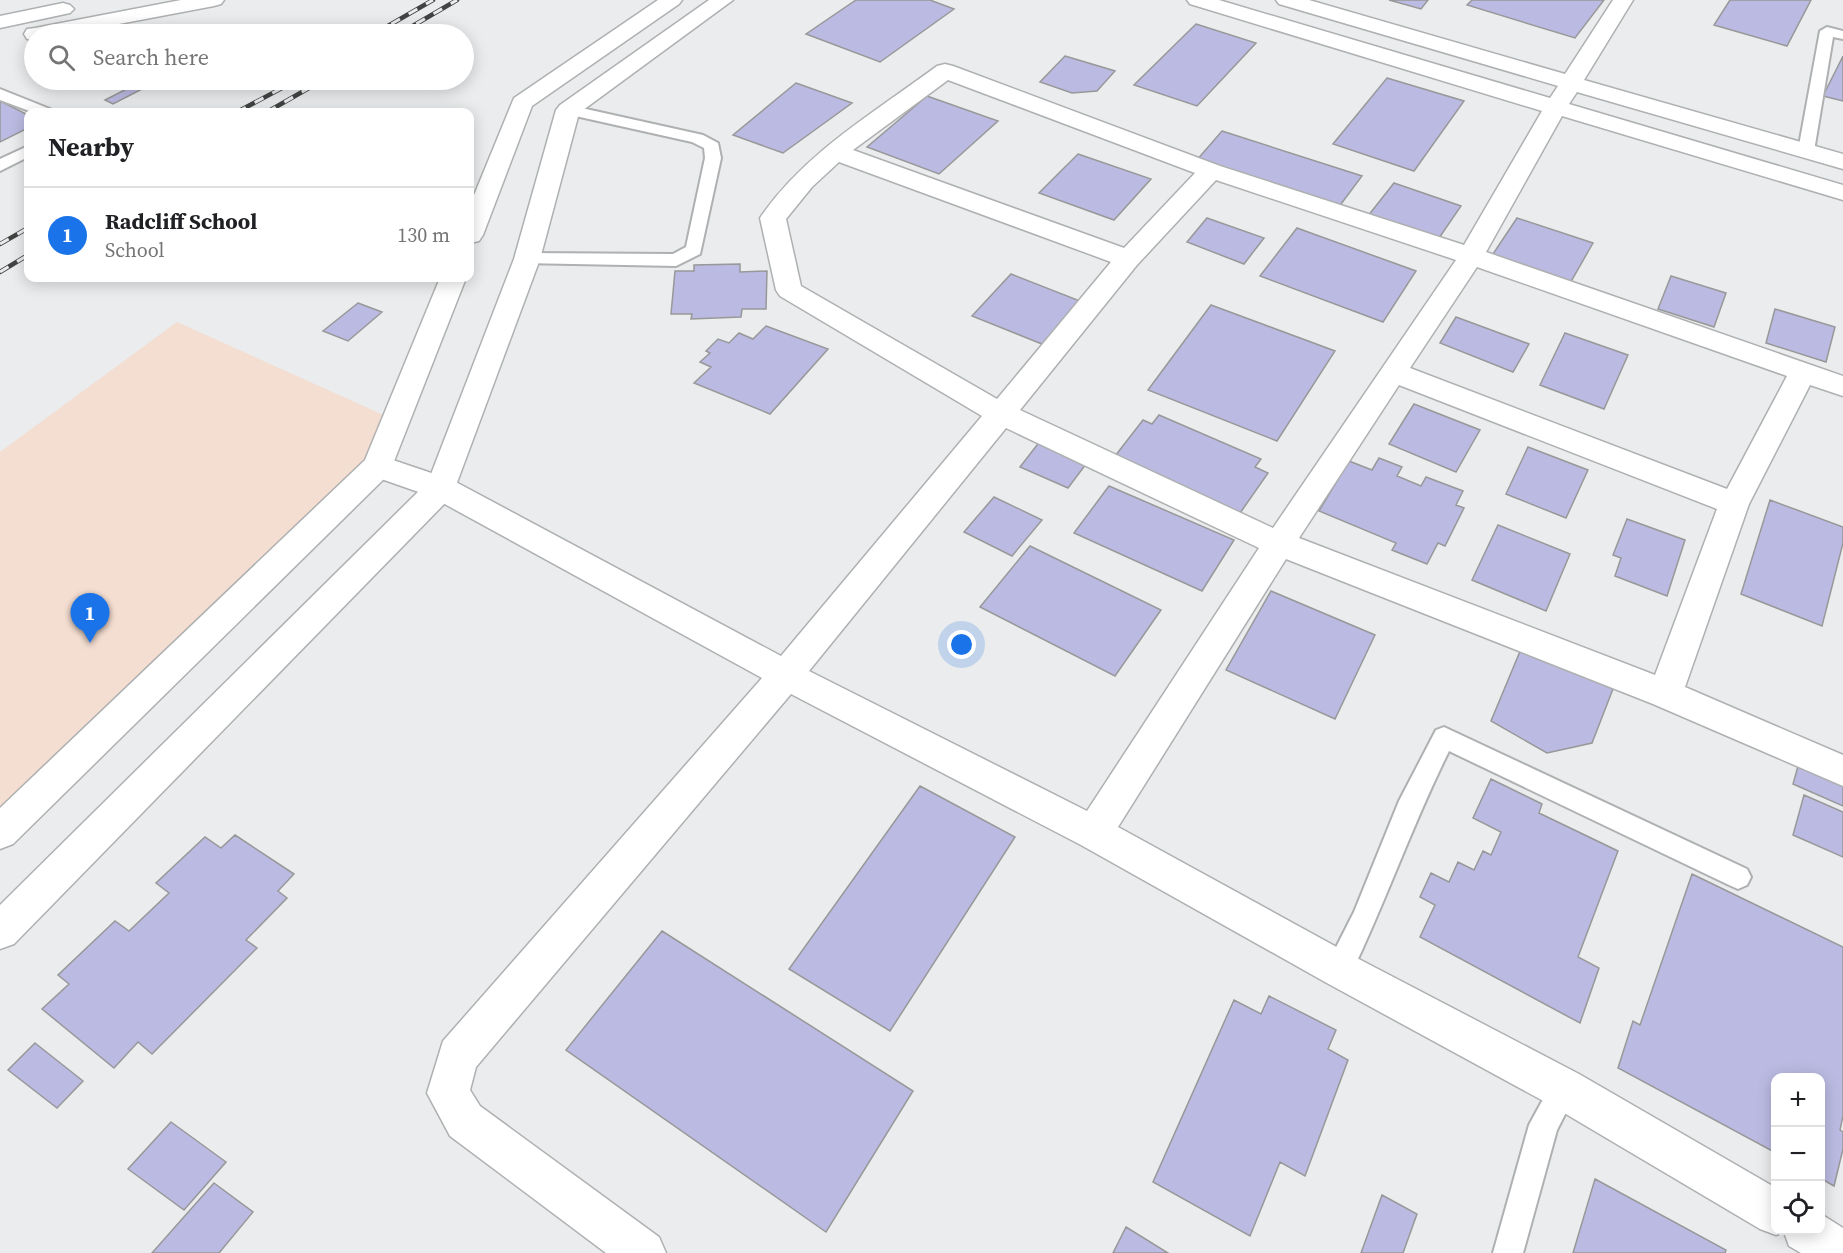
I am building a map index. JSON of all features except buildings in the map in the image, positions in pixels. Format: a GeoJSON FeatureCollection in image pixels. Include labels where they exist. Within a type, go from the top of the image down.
{"type":"FeatureCollection","features":[{"type":"Feature","properties":{"kind":"street"},"geometry":{"type":"LineString","coordinates":[[0,22],[111,0]]}},
{"type":"Feature","properties":{"kind":"street"},"geometry":{"type":"LineString","coordinates":[[91,24],[214,0]]}},
{"type":"Feature","properties":{"kind":"street"},"geometry":{"type":"LineString","coordinates":[[474,225],[522,103],[672,0]]}},
{"type":"Feature","properties":{"kind":"street"},"geometry":{"type":"LineString","coordinates":[[0,931],[441,488],[527,259],[568,110],[723,0]]}},
{"type":"Feature","properties":{"kind":"street"},"geometry":{"type":"LineString","coordinates":[[1197,0],[1843,193]]}},
{"type":"Feature","properties":{"kind":"street"},"geometry":{"type":"LineString","coordinates":[[1286,0],[1843,162]]}},
{"type":"Feature","properties":{"kind":"street"},"geometry":{"type":"LineString","coordinates":[[1094,833],[1279,544],[1471,256],[1556,107],[1623,0]]}},
{"type":"Feature","properties":{"kind":"street"},"geometry":{"type":"LineString","coordinates":[[0,41],[24,37]]}},
{"type":"Feature","properties":{"kind":"street"},"geometry":{"type":"LineString","coordinates":[[1843,386],[1471,256],[1211,171],[945,71],[835,152],[803,182],[773,218],[789,290],[1001,414],[1279,544],[1665,694],[1843,771]]}},
{"type":"Feature","properties":{"kind":"street"},"geometry":{"type":"LineString","coordinates":[[835,152],[1128,258]]}},
{"type":"Feature","properties":{"kind":"street"},"geometry":{"type":"LineString","coordinates":[[643,1253],[465,1121],[448,1093],[458,1056],[786,675],[1128,258],[1211,171]]}},
{"type":"Feature","properties":{"kind":"street"},"geometry":{"type":"LineString","coordinates":[[0,832],[378,466],[451,282]]}},
{"type":"Feature","properties":{"kind":"street"},"geometry":{"type":"LineString","coordinates":[[1665,694],[1734,504],[1803,372]]}},
{"type":"Feature","properties":{"kind":"street"},"geometry":{"type":"LineString","coordinates":[[1395,373],[1734,504]]}},
{"type":"Feature","properties":{"kind":"street"},"geometry":{"type":"LineString","coordinates":[[378,466],[441,488],[786,675],[1094,833],[1339,969],[1564,1089],[1771,1210]]}},
{"type":"Feature","properties":{"kind":"street"},"geometry":{"type":"LineString","coordinates":[[1813,1235],[1843,1253]]}},
{"type":"Feature","properties":{"kind":"lane"},"geometry":{"type":"LineString","coordinates":[[1806,151],[1827,31],[1843,35]]}},
{"type":"Feature","properties":{"kind":"lane"},"geometry":{"type":"LineString","coordinates":[[0,94],[34,108]]}},
{"type":"Feature","properties":{"kind":"lane"},"geometry":{"type":"LineString","coordinates":[[527,259],[676,260],[694,250],[713,158],[712,146],[697,138],[568,110]]}},
{"type":"Feature","properties":{"kind":"lane"},"geometry":{"type":"LineString","coordinates":[[0,166],[24,153]]}},
{"type":"Feature","properties":{"kind":"lane"},"geometry":{"type":"LineString","coordinates":[[1339,969],[1365,917],[1411,801],[1444,737],[1738,877]]}},
{"type":"Feature","properties":{"kind":"lane"},"geometry":{"type":"LineString","coordinates":[[1508,1253],[1544,1125],[1564,1089]]}},
{"type":"Feature","properties":{"kind":"shaded area"},"geometry":{"type":"Polygon","coordinates":[[[177,322],[388,417],[362,474],[0,812],[0,452],[177,322]]]}},
{"type":"Feature","properties":{"kind":"railway"},"geometry":{"type":"LineString","coordinates":[[391,24],[433,0]]}},
{"type":"Feature","properties":{"kind":"railway"},"geometry":{"type":"LineString","coordinates":[[416,24],[457,0]]}},
{"type":"Feature","properties":{"kind":"railway"},"geometry":{"type":"LineString","coordinates":[[244,108],[278,90]]}},
{"type":"Feature","properties":{"kind":"railway"},"geometry":{"type":"LineString","coordinates":[[274,108],[306,90]]}},
{"type":"Feature","properties":{"kind":"railway"},"geometry":{"type":"LineString","coordinates":[[0,244],[24,230]]}},
{"type":"Feature","properties":{"kind":"railway"},"geometry":{"type":"LineString","coordinates":[[0,272],[24,257]]}},
{"type":"Feature","properties":{"kind":"place","name":"Radcliff School"},"geometry":{"type":"Point","coordinates":[90,643]}}]}
